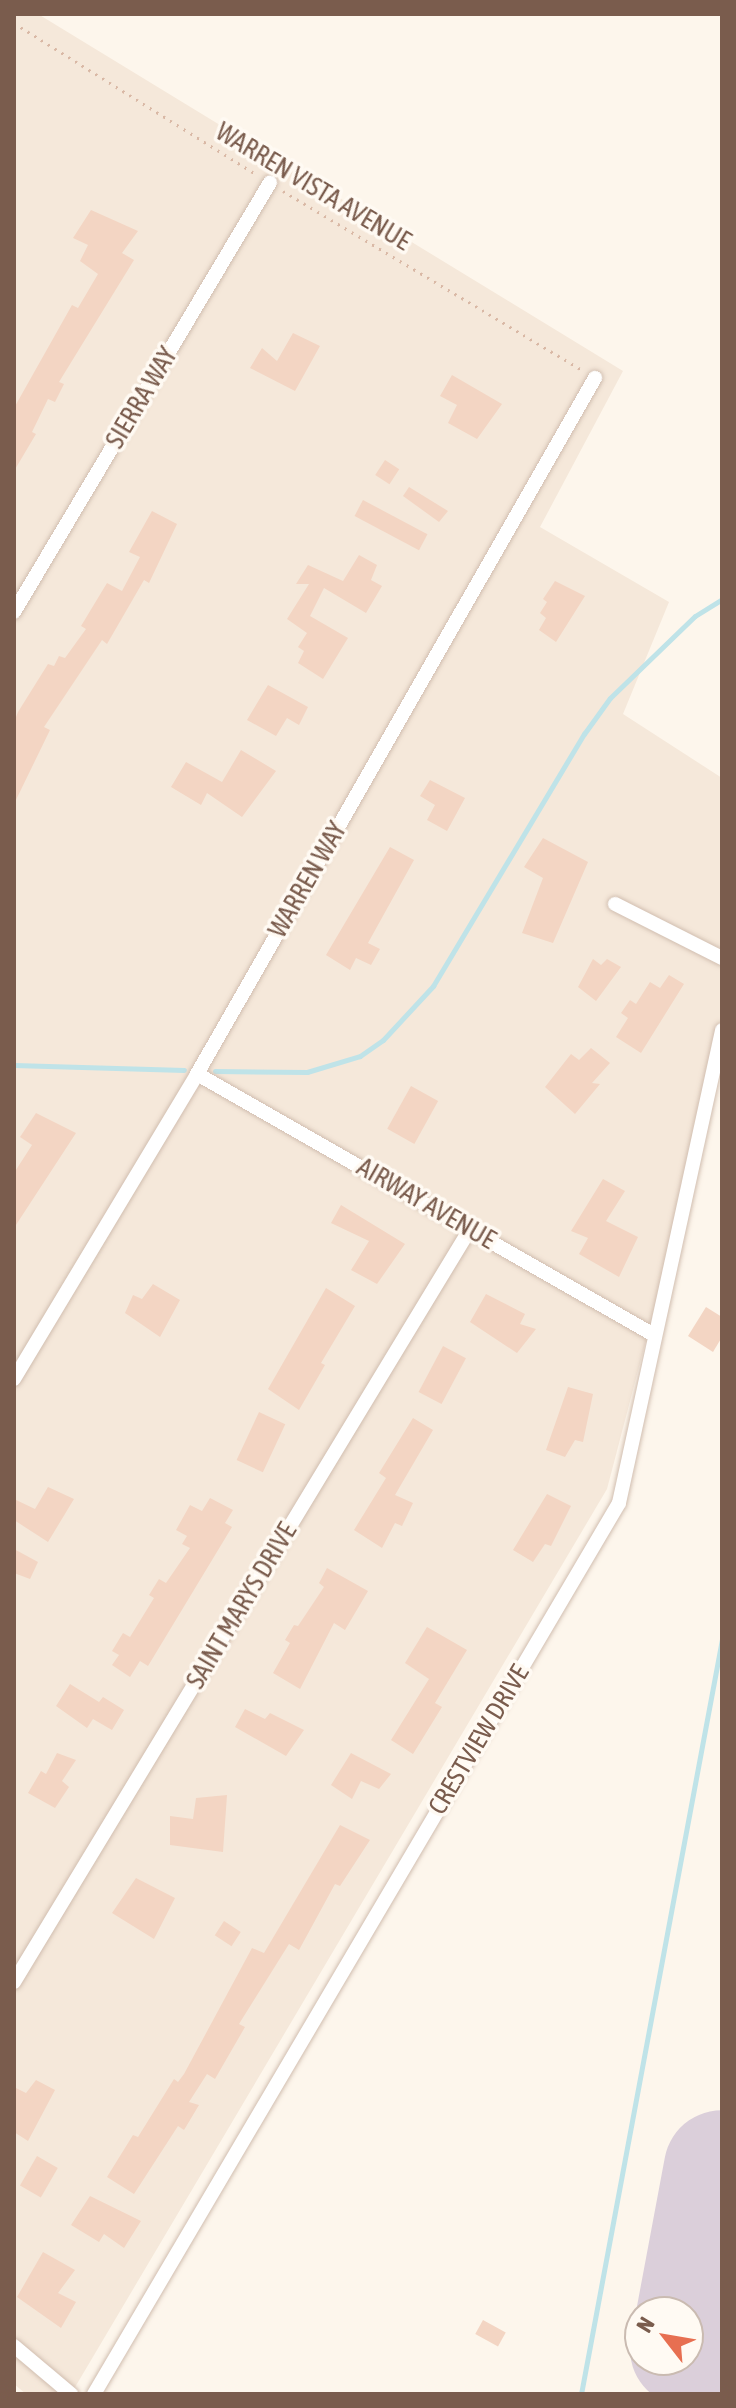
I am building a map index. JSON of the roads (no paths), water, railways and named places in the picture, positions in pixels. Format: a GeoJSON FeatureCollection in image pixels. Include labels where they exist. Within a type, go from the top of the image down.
{"type":"FeatureCollection","features":[{"type":"Feature","properties":{"kind":"street","name":"SIERRA WAY"},"geometry":{"type":"LineString","coordinates":[[14,612],[270,183]]}},
{"type":"Feature","properties":{"kind":"street","name":"WARREN WAY"},"geometry":{"type":"LineString","coordinates":[[14,1379],[197,1074],[595,378]]}},
{"type":"Feature","properties":{"kind":"street"},"geometry":{"type":"LineString","coordinates":[[615,904],[722,958]]}},
{"type":"Feature","properties":{"kind":"street","name":"CRESTVIEW DRIVE"},"geometry":{"type":"LineString","coordinates":[[94,2394],[619,1503],[722,1030]]}},
{"type":"Feature","properties":{"kind":"street","name":"AIRWAY AVENUE"},"geometry":{"type":"LineString","coordinates":[[197,1074],[654,1335]]}},
{"type":"Feature","properties":{"kind":"street","name":"SAINT MARYS DRIVE"},"geometry":{"type":"LineString","coordinates":[[14,1982],[470,1229]]}},
{"type":"Feature","properties":{"kind":"street"},"geometry":{"type":"LineString","coordinates":[[14,2346],[71,2394]]}},
{"type":"Feature","properties":{"kind":"waterway"},"geometry":{"type":"LineString","coordinates":[[215,1071],[307,1072],[360,1056],[383,1040],[433,986],[584,734],[610,698],[695,616],[722,599]]}},
{"type":"Feature","properties":{"kind":"waterway"},"geometry":{"type":"LineString","coordinates":[[14,1065],[184,1070]]}},
{"type":"Feature","properties":{"kind":"waterway"},"geometry":{"type":"LineString","coordinates":[[581,2394],[722,1639]]}}]}
